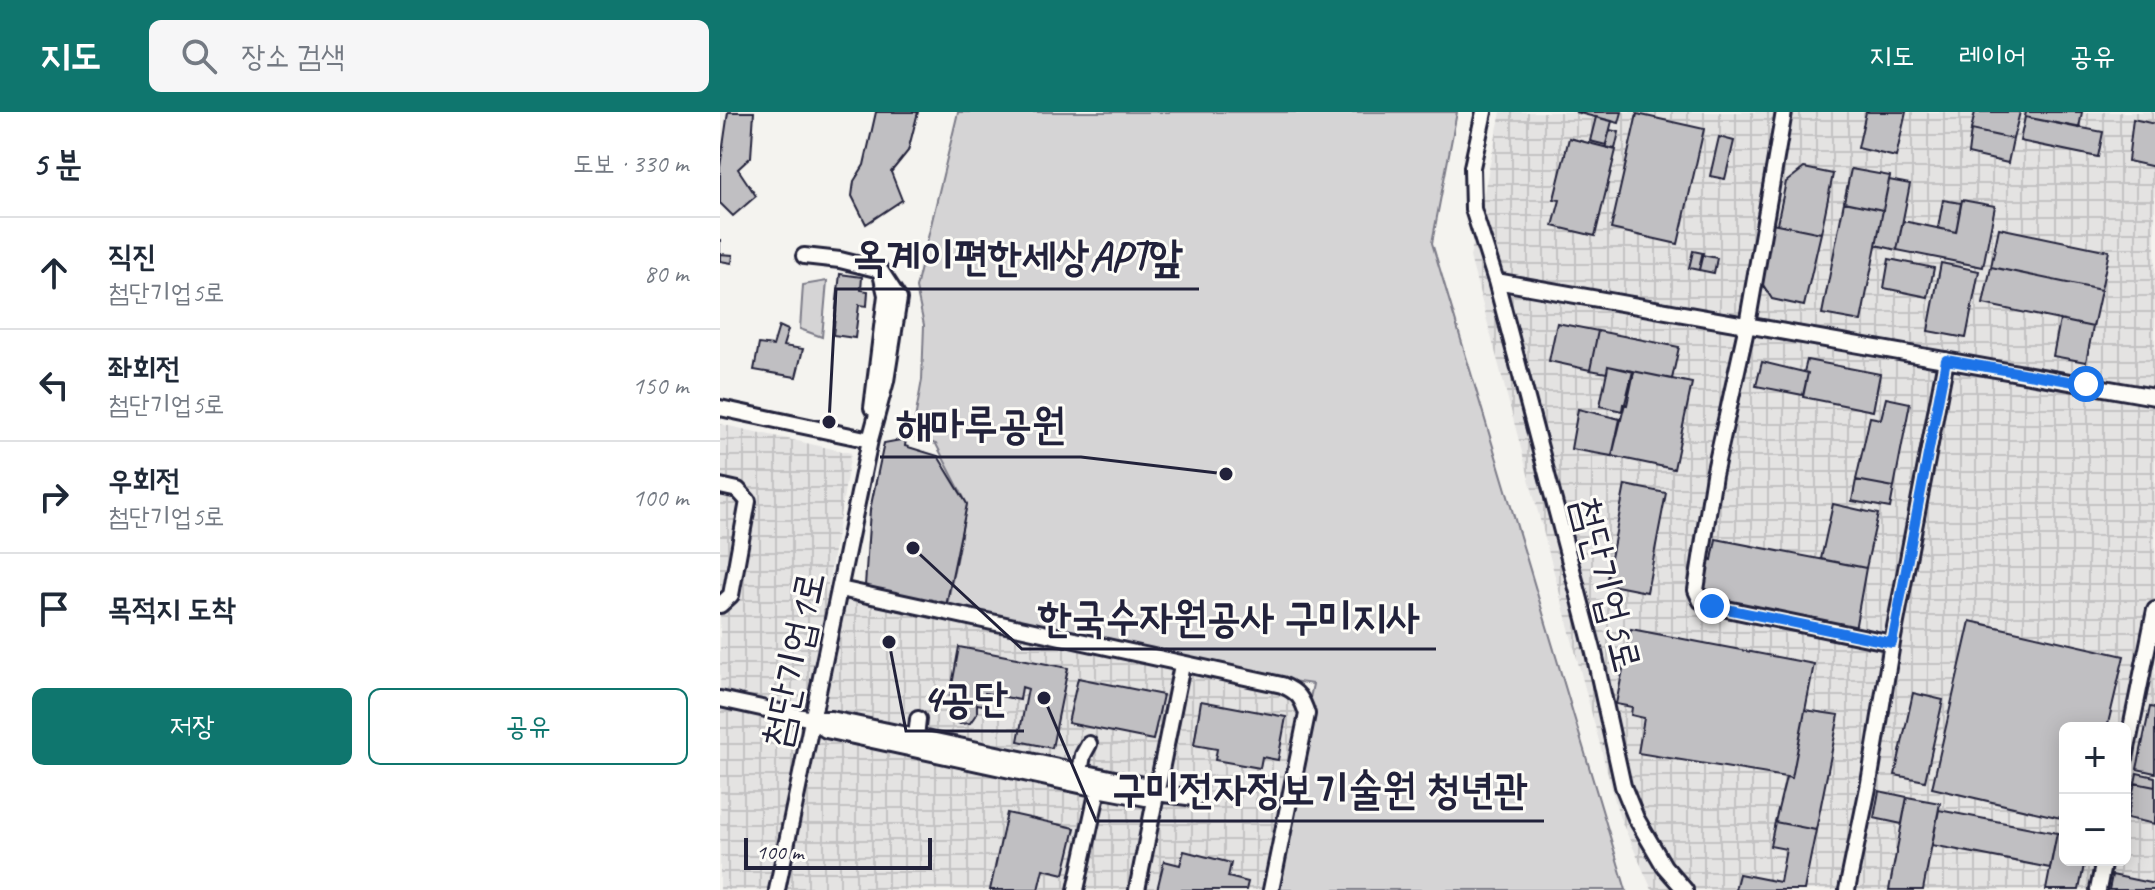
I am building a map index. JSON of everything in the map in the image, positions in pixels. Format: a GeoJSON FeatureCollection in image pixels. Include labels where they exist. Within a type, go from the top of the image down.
{"type":"FeatureCollection","features":[{"type":"Feature","properties":{"kind":"street","name":"첨단기업5로"},"geometry":{"type":"LineString","coordinates":[[1484,112],[1472,167],[1473,209],[1496,281],[1594,653],[1623,786],[1636,818],[1664,866],[1685,890]]}},
{"type":"Feature","properties":{"kind":"street","name":"첨단기업5로"},"geometry":{"type":"LineString","coordinates":[[1784,112],[1747,325],[1714,475],[1696,578],[1698,596],[1712,606],[1892,643]]}},
{"type":"Feature","properties":{"kind":"street","name":"첨단기업1로"},"geometry":{"type":"LineString","coordinates":[[777,890],[880,379],[899,299],[880,270],[840,260],[804,256]]}},
{"type":"Feature","properties":{"kind":"street"},"geometry":{"type":"LineString","coordinates":[[1496,281],[2155,397]]}},
{"type":"Feature","properties":{"kind":"street"},"geometry":{"type":"LineString","coordinates":[[1847,890],[1946,360]]}},
{"type":"Feature","properties":{"kind":"street"},"geometry":{"type":"LineString","coordinates":[[720,408],[870,440]]}},
{"type":"Feature","properties":{"kind":"street"},"geometry":{"type":"LineString","coordinates":[[720,486],[738,490],[748,501],[731,595],[720,605]]}},
{"type":"Feature","properties":{"kind":"street"},"geometry":{"type":"LineString","coordinates":[[840,589],[1282,685],[1295,691],[1302,699],[1307,714],[1271,890]]}},
{"type":"Feature","properties":{"kind":"street"},"geometry":{"type":"LineString","coordinates":[[2131,728],[2155,610]]}},
{"type":"Feature","properties":{"kind":"street"},"geometry":{"type":"LineString","coordinates":[[1137,890],[1182,665]]}},
{"type":"Feature","properties":{"kind":"street"},"geometry":{"type":"LineString","coordinates":[[720,699],[812,719],[831,719],[1098,789],[1146,798],[1156,794],[1195,798]]}},
{"type":"Feature","properties":{"kind":"street"},"geometry":{"type":"LineString","coordinates":[[916,743],[918,719]]}},
{"type":"Feature","properties":{"kind":"street"},"geometry":{"type":"LineString","coordinates":[[916,743],[1148,786],[1156,794]]}},
{"type":"Feature","properties":{"kind":"street"},"geometry":{"type":"LineString","coordinates":[[1080,772],[1089,744]]}},
{"type":"Feature","properties":{"kind":"street"},"geometry":{"type":"LineString","coordinates":[[1076,890],[1098,789]]}},
{"type":"Feature","properties":{"kind":"street"},"geometry":{"type":"LineString","coordinates":[[2098,890],[2103,866]]}},
{"type":"Feature","properties":{"kind":"shaded area"},"geometry":{"type":"Polygon","coordinates":[[[958,112],[1457,112],[1432,243],[1626,890],[1270,890],[1313,684],[1182,665],[947,606],[967,504],[936,444],[912,436],[922,380],[924,325],[916,288],[958,112]]]}},
{"type":"Feature","properties":{"kind":"shaded area"},"geometry":{"type":"Polygon","coordinates":[[[1501,112],[2155,112],[2155,890],[1652,890],[1619,816],[1470,257],[1501,112]]]}},
{"type":"Feature","properties":{"kind":"shaded area"},"geometry":{"type":"Polygon","coordinates":[[[827,281],[822,337],[800,329],[803,285],[827,281]]]}},
{"type":"Feature","properties":{"kind":"shaded area"},"geometry":{"type":"Polygon","coordinates":[[[720,424],[851,453],[827,591],[1292,693],[1300,708],[1261,890],[720,890],[720,424]]]}},
{"type":"Feature","properties":{"kind":"building"},"geometry":{"type":"Polygon","coordinates":[[[728,112],[754,112],[751,157],[738,169],[756,196],[733,216],[720,203],[720,167],[728,112]]]}},
{"type":"Feature","properties":{"kind":"building"},"geometry":{"type":"Polygon","coordinates":[[[876,112],[918,112],[908,151],[891,172],[902,200],[866,224],[852,196],[854,181],[864,165],[876,112]]]}},
{"type":"Feature","properties":{"kind":"building"},"geometry":{"type":"Polygon","coordinates":[[[1575,112],[1622,112],[1619,123],[1575,112]]]}},
{"type":"Feature","properties":{"kind":"building"},"geometry":{"type":"Polygon","coordinates":[[[1866,112],[1906,112],[1896,157],[1858,148],[1866,112]]]}},
{"type":"Feature","properties":{"kind":"building"},"geometry":{"type":"Polygon","coordinates":[[[1975,112],[2020,112],[2013,139],[1971,130],[1975,112]]]}},
{"type":"Feature","properties":{"kind":"building"},"geometry":{"type":"Polygon","coordinates":[[[2026,112],[2082,112],[2079,128],[2025,117],[2026,112]]]}},
{"type":"Feature","properties":{"kind":"building"},"geometry":{"type":"Polygon","coordinates":[[[1637,114],[1704,129],[1678,244],[1611,229],[1637,114]]]}},
{"type":"Feature","properties":{"kind":"building"},"geometry":{"type":"Polygon","coordinates":[[[1596,117],[1612,121],[1606,145],[1590,141],[1596,117]]]}},
{"type":"Feature","properties":{"kind":"building"},"geometry":{"type":"Polygon","coordinates":[[[2025,117],[2103,132],[2098,157],[2020,141],[2025,117]]]}},
{"type":"Feature","properties":{"kind":"building"},"geometry":{"type":"Polygon","coordinates":[[[2133,119],[2155,124],[2155,167],[2128,161],[2133,119]]]}},
{"type":"Feature","properties":{"kind":"building"},"geometry":{"type":"Polygon","coordinates":[[[1610,130],[1619,132],[1615,149],[1605,147],[1610,130]]]}},
{"type":"Feature","properties":{"kind":"building"},"geometry":{"type":"Polygon","coordinates":[[[1971,130],[2013,139],[2008,163],[1968,154],[1971,130]]]}},
{"type":"Feature","properties":{"kind":"building"},"geometry":{"type":"Polygon","coordinates":[[[1719,137],[1734,141],[1725,179],[1710,176],[1719,137]]]}},
{"type":"Feature","properties":{"kind":"building"},"geometry":{"type":"Polygon","coordinates":[[[1569,138],[1616,150],[1595,236],[1553,226],[1560,200],[1554,199],[1569,138]]]}},
{"type":"Feature","properties":{"kind":"building"},"geometry":{"type":"Polygon","coordinates":[[[1804,168],[1833,174],[1821,233],[1777,224],[1786,182],[1804,168]]]}},
{"type":"Feature","properties":{"kind":"building"},"geometry":{"type":"Polygon","coordinates":[[[1851,169],[1890,176],[1883,210],[1844,202],[1851,169]]]}},
{"type":"Feature","properties":{"kind":"building"},"geometry":{"type":"Polygon","coordinates":[[[1889,180],[1910,184],[1897,250],[1876,245],[1889,180]]]}},
{"type":"Feature","properties":{"kind":"building"},"geometry":{"type":"Polygon","coordinates":[[[1943,200],[1961,203],[1956,232],[1938,228],[1943,200]]]}},
{"type":"Feature","properties":{"kind":"building"},"geometry":{"type":"Polygon","coordinates":[[[1962,200],[1995,206],[1983,267],[1897,250],[1903,221],[1956,232],[1962,200]]]}},
{"type":"Feature","properties":{"kind":"building"},"geometry":{"type":"Polygon","coordinates":[[[1844,202],[1883,210],[1861,321],[1822,314],[1844,202]]]}},
{"type":"Feature","properties":{"kind":"building"},"geometry":{"type":"Polygon","coordinates":[[[1772,223],[1821,233],[1804,306],[1772,299],[1760,280],[1772,223]]]}},
{"type":"Feature","properties":{"kind":"building"},"geometry":{"type":"Polygon","coordinates":[[[1999,228],[2109,251],[2101,290],[1991,267],[1999,228]]]}},
{"type":"Feature","properties":{"kind":"building"},"geometry":{"type":"Polygon","coordinates":[[[1693,251],[1703,253],[1699,270],[1689,268],[1693,251]]]}},
{"type":"Feature","properties":{"kind":"building"},"geometry":{"type":"Polygon","coordinates":[[[720,254],[733,255],[732,263],[720,261],[720,254]]]}},
{"type":"Feature","properties":{"kind":"building"},"geometry":{"type":"Polygon","coordinates":[[[1702,255],[1717,258],[1714,273],[1699,270],[1702,255]]]}},
{"type":"Feature","properties":{"kind":"building"},"geometry":{"type":"Polygon","coordinates":[[[1889,259],[1934,268],[1928,297],[1884,288],[1889,259]]]}},
{"type":"Feature","properties":{"kind":"building"},"geometry":{"type":"Polygon","coordinates":[[[1941,263],[1979,271],[1966,338],[1928,331],[1941,263]]]}},
{"type":"Feature","properties":{"kind":"building"},"geometry":{"type":"Polygon","coordinates":[[[1991,267],[2101,290],[2093,327],[1983,304],[1991,267]]]}},
{"type":"Feature","properties":{"kind":"building"},"geometry":{"type":"Polygon","coordinates":[[[840,274],[862,277],[861,290],[868,291],[867,306],[859,305],[855,338],[833,335],[840,274]]]}},
{"type":"Feature","properties":{"kind":"building"},"geometry":{"type":"Polygon","coordinates":[[[2060,320],[2093,327],[2086,362],[2053,356],[2060,320]]]}},
{"type":"Feature","properties":{"kind":"building"},"geometry":{"type":"Polygon","coordinates":[[[1557,323],[1598,331],[1590,370],[1549,361],[1557,323]]]}},
{"type":"Feature","properties":{"kind":"building"},"geometry":{"type":"Polygon","coordinates":[[[779,326],[788,330],[783,346],[803,349],[796,377],[754,370],[759,344],[773,346],[779,326]]]}},
{"type":"Feature","properties":{"kind":"building"},"geometry":{"type":"Polygon","coordinates":[[[1598,331],[1679,347],[1672,379],[1608,366],[1607,373],[1590,370],[1598,331]]]}},
{"type":"Feature","properties":{"kind":"building"},"geometry":{"type":"Polygon","coordinates":[[[1807,360],[1880,374],[1873,411],[1803,397],[1807,360]]]}},
{"type":"Feature","properties":{"kind":"building"},"geometry":{"type":"Polygon","coordinates":[[[1762,362],[1808,373],[1803,395],[1756,386],[1762,362]]]}},
{"type":"Feature","properties":{"kind":"building"},"geometry":{"type":"Polygon","coordinates":[[[1608,366],[1634,372],[1627,405],[1623,404],[1622,411],[1600,406],[1608,366]]]}},
{"type":"Feature","properties":{"kind":"building"},"geometry":{"type":"Polygon","coordinates":[[[1633,371],[1692,383],[1674,469],[1612,456],[1633,371]]]}},
{"type":"Feature","properties":{"kind":"building"},"geometry":{"type":"Polygon","coordinates":[[[1886,398],[1910,403],[1894,487],[1856,480],[1870,417],[1881,419],[1886,398]]]}},
{"type":"Feature","properties":{"kind":"building"},"geometry":{"type":"Polygon","coordinates":[[[1578,409],[1620,419],[1612,456],[1571,449],[1578,409]]]}},
{"type":"Feature","properties":{"kind":"building"},"geometry":{"type":"Polygon","coordinates":[[[906,439],[905,446],[938,456],[967,504],[946,606],[865,586],[870,510],[884,443],[906,439]]]}},
{"type":"Feature","properties":{"kind":"building"},"geometry":{"type":"Polygon","coordinates":[[[1856,480],[1894,487],[1890,508],[1852,501],[1856,480]]]}},
{"type":"Feature","properties":{"kind":"building"},"geometry":{"type":"Polygon","coordinates":[[[1625,485],[1666,493],[1647,592],[1606,584],[1625,485]]]}},
{"type":"Feature","properties":{"kind":"building"},"geometry":{"type":"Polygon","coordinates":[[[1833,504],[1878,514],[1866,568],[1821,559],[1833,504]]]}},
{"type":"Feature","properties":{"kind":"building"},"geometry":{"type":"Polygon","coordinates":[[[1716,539],[1866,568],[1855,630],[1718,604],[1720,596],[1698,591],[1704,558],[1712,560],[1716,539]]]}},
{"type":"Feature","properties":{"kind":"building"},"geometry":{"type":"Polygon","coordinates":[[[1970,621],[2124,656],[2108,722],[2059,722],[2059,818],[1932,788],[1970,621]]]}},
{"type":"Feature","properties":{"kind":"building"},"geometry":{"type":"Polygon","coordinates":[[[1631,629],[1814,664],[1792,778],[1638,753],[1644,718],[1631,715],[1632,707],[1616,704],[1631,629]]]}},
{"type":"Feature","properties":{"kind":"building"},"geometry":{"type":"Polygon","coordinates":[[[959,647],[1068,668],[1052,748],[1018,741],[1028,689],[1022,687],[1020,700],[985,693],[983,705],[977,704],[977,713],[970,723],[960,724],[954,720],[951,713],[955,697],[950,696],[959,647]]]}},
{"type":"Feature","properties":{"kind":"building"},"geometry":{"type":"Polygon","coordinates":[[[1078,678],[1163,695],[1153,740],[1068,723],[1078,678]]]}},
{"type":"Feature","properties":{"kind":"building"},"geometry":{"type":"Polygon","coordinates":[[[1913,693],[1943,700],[1925,781],[1895,775],[1913,693]]]}},
{"type":"Feature","properties":{"kind":"building"},"geometry":{"type":"Polygon","coordinates":[[[1201,701],[1286,717],[1278,760],[1262,757],[1260,768],[1215,760],[1217,749],[1194,745],[1201,701]]]}},
{"type":"Feature","properties":{"kind":"building"},"geometry":{"type":"Polygon","coordinates":[[[2150,707],[2155,708],[2155,773],[2137,769],[2150,707]]]}},
{"type":"Feature","properties":{"kind":"building"},"geometry":{"type":"Polygon","coordinates":[[[1805,710],[1839,715],[1816,830],[1775,822],[1786,777],[1792,778],[1805,710]]]}},
{"type":"Feature","properties":{"kind":"building"},"geometry":{"type":"Polygon","coordinates":[[[2137,773],[2155,777],[2155,787],[2135,783],[2137,773]]]}},
{"type":"Feature","properties":{"kind":"building"},"geometry":{"type":"Polygon","coordinates":[[[2135,783],[2155,787],[2155,824],[2131,819],[2135,783]]]}},
{"type":"Feature","properties":{"kind":"building"},"geometry":{"type":"Polygon","coordinates":[[[1879,791],[1907,797],[1902,824],[1874,818],[1879,791]]]}},
{"type":"Feature","properties":{"kind":"building"},"geometry":{"type":"Polygon","coordinates":[[[1907,797],[1940,803],[1923,890],[1889,890],[1907,797]]]}},
{"type":"Feature","properties":{"kind":"building"},"geometry":{"type":"Polygon","coordinates":[[[1939,810],[2057,833],[2050,868],[1932,845],[1939,810]]]}},
{"type":"Feature","properties":{"kind":"building"},"geometry":{"type":"Polygon","coordinates":[[[1007,813],[1075,828],[1064,874],[1043,869],[1038,890],[990,890],[1007,813]]]}},
{"type":"Feature","properties":{"kind":"building"},"geometry":{"type":"Polygon","coordinates":[[[1775,822],[1816,830],[1804,890],[1735,890],[1739,874],[1780,882],[1786,849],[1770,846],[1775,822]]]}},
{"type":"Feature","properties":{"kind":"building"},"geometry":{"type":"Polygon","coordinates":[[[2057,833],[2059,866],[2084,866],[2079,890],[2046,890],[2057,833]]]}},
{"type":"Feature","properties":{"kind":"building"},"geometry":{"type":"Polygon","coordinates":[[[1184,851],[1231,863],[1228,877],[1248,882],[1246,890],[1157,890],[1164,861],[1180,865],[1184,851]]]}},
{"type":"Feature","properties":{"kind":"building"},"geometry":{"type":"Polygon","coordinates":[[[2112,875],[2155,884],[2155,890],[2109,890],[2112,875]]]}},
{"type":"Feature","properties":{"kind":"place","name":"옥계이편한세상APT앞"},"geometry":{"type":"Point","coordinates":[829,422]}},
{"type":"Feature","properties":{"kind":"place","name":"해마루공원"},"geometry":{"type":"Point","coordinates":[1226,474]}},
{"type":"Feature","properties":{"kind":"place","name":"한국수자원공사 구미지사"},"geometry":{"type":"Point","coordinates":[913,548]}},
{"type":"Feature","properties":{"kind":"place","name":"4공단"},"geometry":{"type":"Point","coordinates":[889,642]}},
{"type":"Feature","properties":{"kind":"place","name":"구미전자정보기술원 청년관"},"geometry":{"type":"Point","coordinates":[1044,698]}},
{"type":"Feature","properties":{"kind":"route"},"geometry":{"type":"LineString","coordinates":[[1712,606],[1892,643],[1946,360],[2086,384]]}}]}
